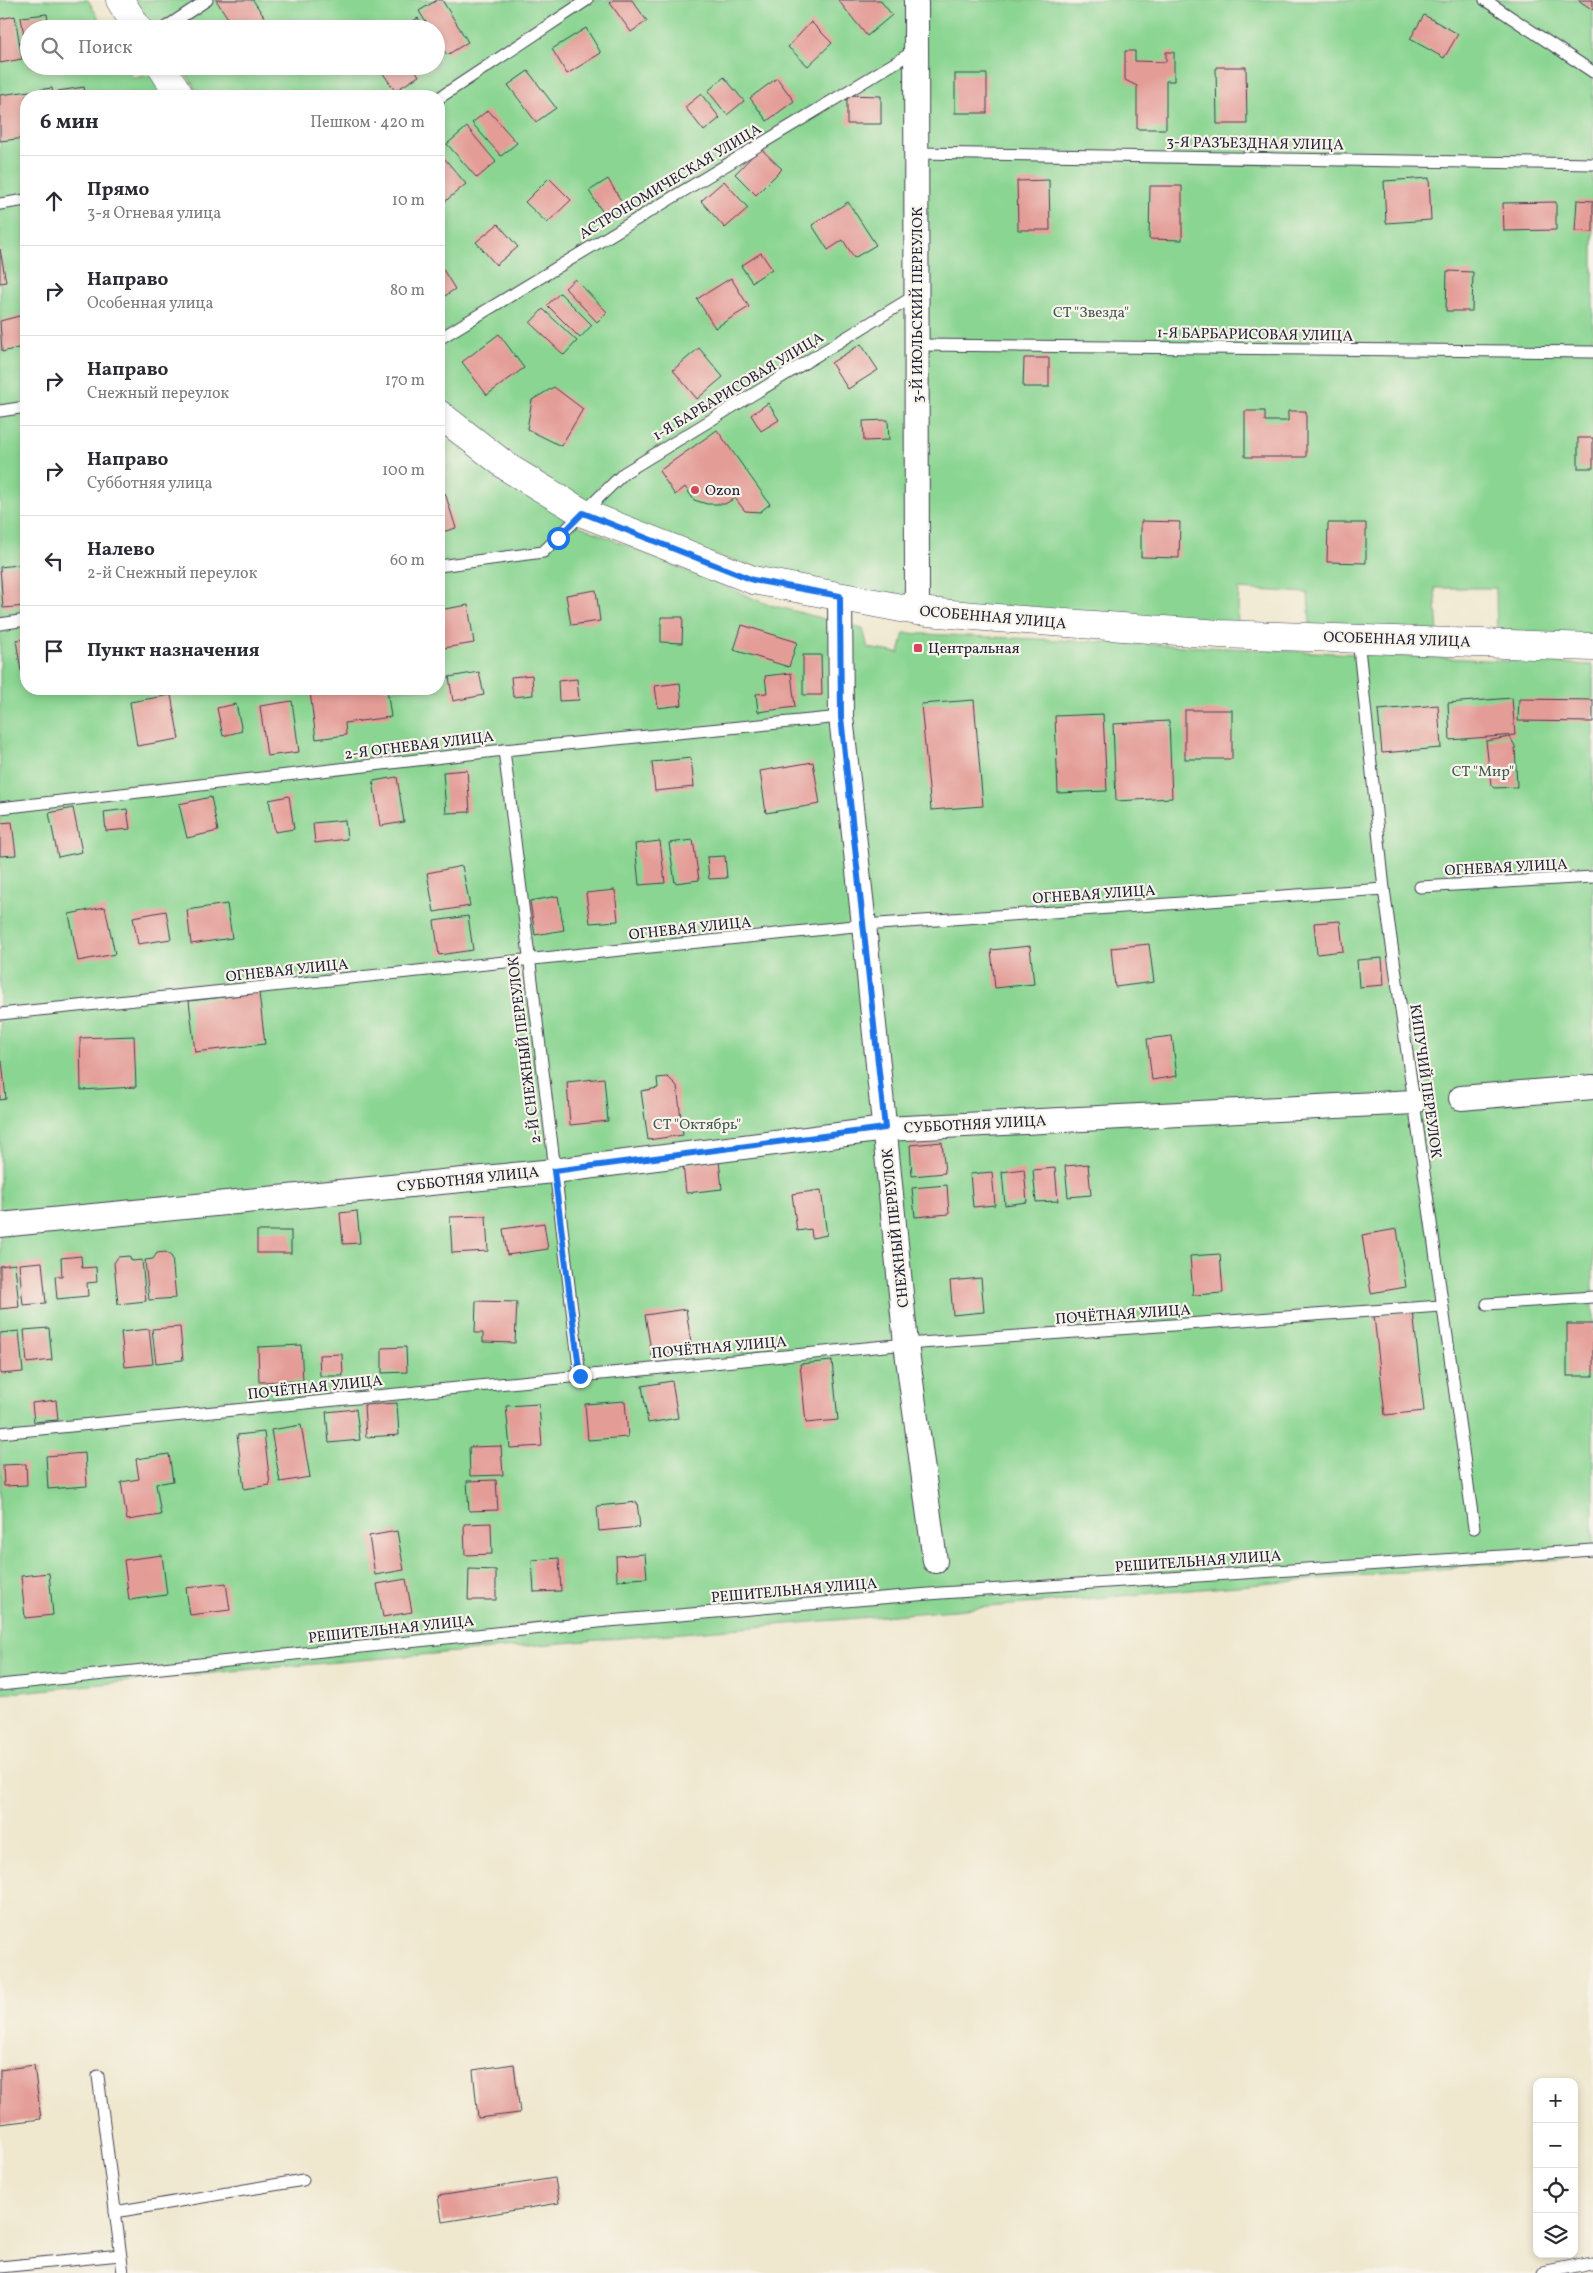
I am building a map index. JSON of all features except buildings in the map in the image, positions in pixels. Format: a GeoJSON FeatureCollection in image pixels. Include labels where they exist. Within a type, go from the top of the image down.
{"type":"FeatureCollection","features":[{"type":"Feature","properties":{"kind":"main road"},"geometry":{"type":"LineString","coordinates":[[120,0],[132,20]]}},
{"type":"Feature","properties":{"kind":"main road"},"geometry":{"type":"LineString","coordinates":[[167,75],[176,90]]}},
{"type":"Feature","properties":{"kind":"main road","name":"ОСОБЕННАЯ УЛИЦА"},"geometry":{"type":"LineString","coordinates":[[445,419],[510,469],[583,513],[753,580],[917,611],[1220,634],[1593,647]]}},
{"type":"Feature","properties":{"kind":"street","name":"3-Й ИЮЛЬСКИЙ ПЕРЕУЛОК"},"geometry":{"type":"LineString","coordinates":[[916,0],[917,611]]}},
{"type":"Feature","properties":{"kind":"street","name":"СНЕЖНЫЙ ПЕРЕУЛОК"},"geometry":{"type":"LineString","coordinates":[[840,596],[841,717],[906,1344],[935,1561]]}},
{"type":"Feature","properties":{"kind":"street"},"geometry":{"type":"LineString","coordinates":[[1461,1098],[1593,1087]]}},
{"type":"Feature","properties":{"kind":"street","name":"СУББОТНЯЯ УЛИЦА"},"geometry":{"type":"LineString","coordinates":[[0,1224],[554,1171],[885,1128],[1414,1102]]}},
{"type":"Feature","properties":{"kind":"lane"},"geometry":{"type":"LineString","coordinates":[[177,20],[207,0]]}},
{"type":"Feature","properties":{"kind":"lane"},"geometry":{"type":"LineString","coordinates":[[445,94],[586,0]]}},
{"type":"Feature","properties":{"kind":"lane"},"geometry":{"type":"LineString","coordinates":[[1485,0],[1593,71]]}},
{"type":"Feature","properties":{"kind":"lane","name":"АСТРОНОМИЧЕСКАЯ УЛИЦА"},"geometry":{"type":"LineString","coordinates":[[445,335],[917,49]]}},
{"type":"Feature","properties":{"kind":"lane","name":"3-Я РАЗЪЕЗДНАЯ УЛИЦА"},"geometry":{"type":"LineString","coordinates":[[917,153],[1593,164]]}},
{"type":"Feature","properties":{"kind":"lane"},"geometry":{"type":"LineString","coordinates":[[0,204],[20,201]]}},
{"type":"Feature","properties":{"kind":"lane","name":"1-Я БАРБАРИСОВАЯ УЛИЦА"},"geometry":{"type":"LineString","coordinates":[[445,565],[543,552],[624,473],[917,294]]}},
{"type":"Feature","properties":{"kind":"lane","name":"1-Я БАРБАРИСОВАЯ УЛИЦА"},"geometry":{"type":"LineString","coordinates":[[917,346],[1593,352]]}},
{"type":"Feature","properties":{"kind":"lane"},"geometry":{"type":"LineString","coordinates":[[0,411],[20,408]]}},
{"type":"Feature","properties":{"kind":"lane"},"geometry":{"type":"LineString","coordinates":[[0,624],[20,621]]}},
{"type":"Feature","properties":{"kind":"lane","name":"КИПУЧИЙ ПЕРЕУЛОК"},"geometry":{"type":"LineString","coordinates":[[1358,638],[1384,889],[1441,1306],[1474,1528]]}},
{"type":"Feature","properties":{"kind":"lane","name":"2-Я ОГНЕВАЯ УЛИЦА"},"geometry":{"type":"LineString","coordinates":[[0,808],[504,750],[841,717]]}},
{"type":"Feature","properties":{"kind":"lane","name":"2-Й СНЕЖНЫЙ ПЕРЕУЛОК"},"geometry":{"type":"LineString","coordinates":[[504,750],[580,1376]]}},
{"type":"Feature","properties":{"kind":"lane","name":"ОГНЕВАЯ УЛИЦА"},"geometry":{"type":"LineString","coordinates":[[1420,887],[1593,878]]}},
{"type":"Feature","properties":{"kind":"lane","name":"ОГНЕВАЯ УЛИЦА"},"geometry":{"type":"LineString","coordinates":[[0,1014],[864,925],[1384,889]]}},
{"type":"Feature","properties":{"kind":"lane"},"geometry":{"type":"LineString","coordinates":[[1487,1304],[1593,1297]]}},
{"type":"Feature","properties":{"kind":"lane","name":"ПОЧЁТНАЯ УЛИЦА"},"geometry":{"type":"LineString","coordinates":[[0,1433],[906,1344],[1441,1306]]}},
{"type":"Feature","properties":{"kind":"lane","name":"РЕШИТЕЛЬНАЯ УЛИЦА"},"geometry":{"type":"LineString","coordinates":[[0,1684],[608,1621],[942,1593],[1593,1550]]}},
{"type":"Feature","properties":{"kind":"lane"},"geometry":{"type":"LineString","coordinates":[[98,2076],[123,2273]]}},
{"type":"Feature","properties":{"kind":"lane"},"geometry":{"type":"LineString","coordinates":[[115,2212],[303,2180]]}},
{"type":"Feature","properties":{"kind":"lane"},"geometry":{"type":"LineString","coordinates":[[0,2268],[120,2255]]}},
{"type":"Feature","properties":{"kind":"lane"},"geometry":{"type":"LineString","coordinates":[[1543,2273],[1593,2263]]}},
{"type":"Feature","properties":{"kind":"green space","name":"СТ \"Октябрь\""},"geometry":{"type":"Polygon","coordinates":[[[0,0],[88,0],[100,20],[20,20],[20,75],[132,75],[133,78],[156,75],[165,90],[20,90],[20,695],[445,695],[445,425],[580,526],[767,604],[863,629],[868,648],[899,653],[904,633],[1593,665],[1593,1556],[243,1670],[0,1694],[0,0]]]}},
{"type":"Feature","properties":{"kind":"green space","name":"СТ \"Звезда\""},"geometry":{"type":"Polygon","coordinates":[[[135,0],[1593,0],[1593,647],[1497,644],[1496,588],[1435,588],[1439,649],[1311,637],[1308,593],[1239,589],[1237,635],[909,612],[673,543],[582,504],[465,425],[445,404],[445,90],[197,90],[186,75],[445,75],[445,20],[148,20],[135,0]]]}},
{"type":"Feature","properties":{"kind":"place","name":"Ozon"},"geometry":{"type":"Point","coordinates":[695,490]}},
{"type":"Feature","properties":{"kind":"place","name":"Центральная"},"geometry":{"type":"Point","coordinates":[918,648]}},
{"type":"Feature","properties":{"kind":"route"},"geometry":{"type":"LineString","coordinates":[[558,538],[583,513],[753,580],[840,596],[841,717],[885,1128],[554,1171],[580,1376]]}},
{"type":"Feature","properties":{"kind":"park label","name":"СТ \"Мир\""},"geometry":{"type":"Point","coordinates":[1483,771]}}]}
